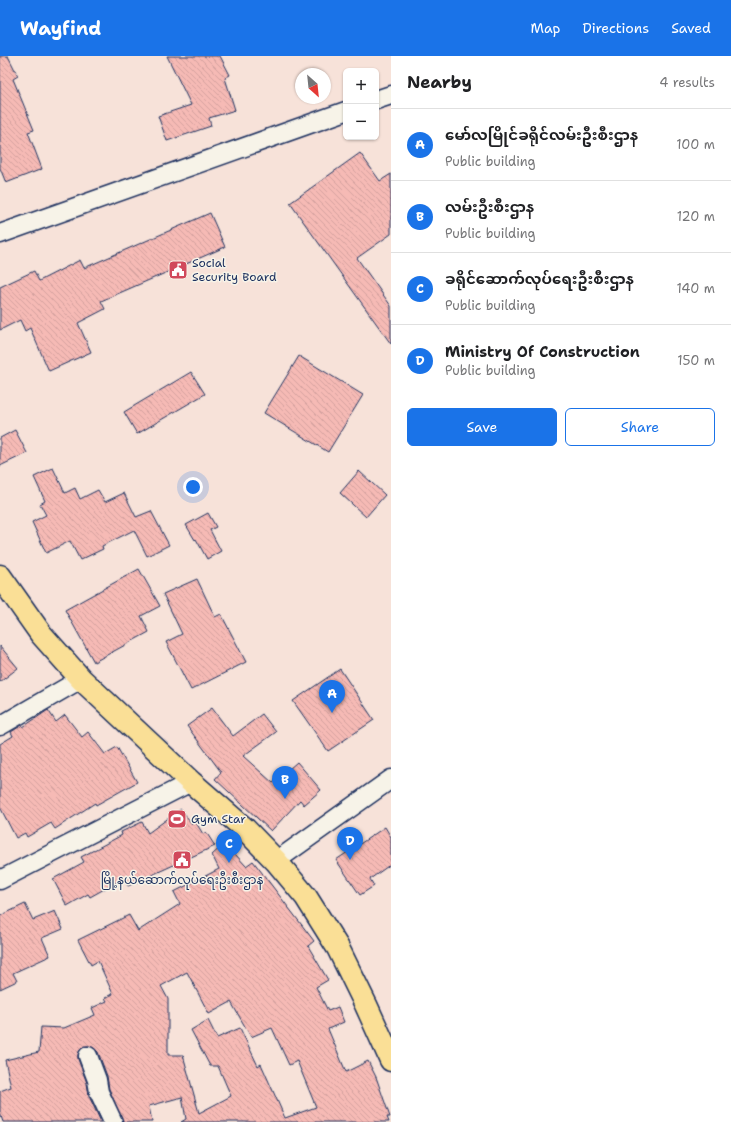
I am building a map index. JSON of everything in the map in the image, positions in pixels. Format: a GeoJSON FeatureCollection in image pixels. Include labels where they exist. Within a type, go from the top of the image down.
{"type":"FeatureCollection","features":[{"type":"Feature","properties":{"kind":"main road"},"geometry":{"type":"LineString","coordinates":[[0,576],[41,634],[81,679],[191,782],[245,829],[276,861],[306,897],[338,948],[391,1060]]}},
{"type":"Feature","properties":{"kind":"street"},"geometry":{"type":"LineString","coordinates":[[379,99],[391,95]]}},
{"type":"Feature","properties":{"kind":"street"},"geometry":{"type":"LineString","coordinates":[[0,234],[343,112]]}},
{"type":"Feature","properties":{"kind":"street"},"geometry":{"type":"LineString","coordinates":[[0,726],[81,679]]}},
{"type":"Feature","properties":{"kind":"street"},"geometry":{"type":"LineString","coordinates":[[276,861],[391,779]]}},
{"type":"Feature","properties":{"kind":"street"},"geometry":{"type":"LineString","coordinates":[[0,880],[191,782]]}},
{"type":"Feature","properties":{"kind":"street"},"geometry":{"type":"LineString","coordinates":[[88,1056],[97,1080],[99,1092],[113,1122]]}},
{"type":"Feature","properties":{"kind":"building"},"geometry":{"type":"Polygon","coordinates":[[[0,56],[8,56],[18,76],[13,79],[34,130],[28,132],[42,169],[6,183],[0,168],[0,56]]]}},
{"type":"Feature","properties":{"kind":"building"},"geometry":{"type":"Polygon","coordinates":[[[167,56],[220,56],[230,75],[225,78],[235,110],[209,118],[211,126],[167,141],[158,116],[191,105],[167,56]]]}},
{"type":"Feature","properties":{"kind":"building"},"geometry":{"type":"Polygon","coordinates":[[[360,153],[380,181],[391,174],[391,234],[357,258],[391,306],[391,344],[290,203],[360,153]]]}},
{"type":"Feature","properties":{"kind":"building"},"geometry":{"type":"Polygon","coordinates":[[[210,213],[225,247],[101,301],[105,309],[78,323],[91,352],[49,371],[30,328],[25,331],[20,320],[0,330],[0,287],[34,271],[39,281],[80,260],[84,268],[210,213]]]}},
{"type":"Feature","properties":{"kind":"building"},"geometry":{"type":"Polygon","coordinates":[[[299,356],[363,395],[328,452],[264,413],[299,356]]]}},
{"type":"Feature","properties":{"kind":"building"},"geometry":{"type":"Polygon","coordinates":[[[191,372],[205,394],[137,434],[124,412],[191,372]]]}},
{"type":"Feature","properties":{"kind":"building"},"geometry":{"type":"Polygon","coordinates":[[[15,430],[27,453],[0,466],[0,438],[15,430]]]}},
{"type":"Feature","properties":{"kind":"building"},"geometry":{"type":"Polygon","coordinates":[[[53,468],[65,493],[75,488],[80,499],[98,490],[105,502],[124,493],[136,517],[151,511],[169,545],[147,556],[134,530],[102,546],[103,549],[80,560],[70,541],[46,553],[32,522],[46,515],[40,504],[45,501],[34,477],[53,468]]]}},
{"type":"Feature","properties":{"kind":"building"},"geometry":{"type":"Polygon","coordinates":[[[359,471],[385,495],[366,517],[340,493],[359,471]]]}},
{"type":"Feature","properties":{"kind":"building"},"geometry":{"type":"Polygon","coordinates":[[[208,513],[216,527],[210,530],[221,551],[207,559],[186,525],[208,513]]]}},
{"type":"Feature","properties":{"kind":"building"},"geometry":{"type":"Polygon","coordinates":[[[139,569],[160,606],[141,616],[149,632],[94,662],[65,610],[139,569]]]}},
{"type":"Feature","properties":{"kind":"building"},"geometry":{"type":"Polygon","coordinates":[[[197,579],[215,617],[221,614],[246,662],[191,690],[166,642],[182,634],[163,594],[197,579]]]}},
{"type":"Feature","properties":{"kind":"building"},"geometry":{"type":"Polygon","coordinates":[[[0,646],[18,668],[0,682],[0,646]]]}},
{"type":"Feature","properties":{"kind":"building"},"geometry":{"type":"Polygon","coordinates":[[[340,669],[374,720],[328,751],[293,701],[340,669]]]}},
{"type":"Feature","properties":{"kind":"building"},"geometry":{"type":"Polygon","coordinates":[[[212,708],[233,736],[262,714],[276,732],[243,756],[273,783],[297,762],[321,790],[304,805],[300,800],[271,831],[215,779],[221,772],[187,726],[212,708]]]}},
{"type":"Feature","properties":{"kind":"building"},"geometry":{"type":"Polygon","coordinates":[[[48,710],[56,722],[65,715],[82,737],[88,732],[105,754],[117,747],[137,782],[96,805],[95,803],[55,829],[51,823],[27,837],[25,833],[16,838],[0,807],[0,744],[13,736],[11,732],[22,725],[23,727],[48,710]]]}},
{"type":"Feature","properties":{"kind":"building"},"geometry":{"type":"Polygon","coordinates":[[[181,809],[192,824],[195,821],[203,834],[206,832],[215,846],[128,886],[124,878],[90,897],[88,894],[67,906],[53,879],[84,862],[81,857],[122,835],[121,832],[142,822],[148,833],[181,809]]]}},
{"type":"Feature","properties":{"kind":"building"},"geometry":{"type":"Polygon","coordinates":[[[385,827],[391,837],[391,864],[370,879],[374,886],[360,895],[336,860],[385,827]]]}},
{"type":"Feature","properties":{"kind":"building"},"geometry":{"type":"Polygon","coordinates":[[[225,843],[246,866],[253,861],[314,941],[308,946],[328,980],[316,987],[328,1011],[338,1007],[344,1022],[328,1029],[346,1072],[368,1061],[376,1077],[390,1117],[387,1117],[389,1122],[181,1122],[186,1119],[182,1097],[149,1106],[152,1122],[123,1122],[109,1089],[107,1076],[98,1052],[94,1048],[84,1046],[80,1050],[78,1059],[87,1083],[89,1096],[101,1122],[3,1122],[0,1113],[0,1091],[11,1087],[5,1060],[39,1052],[41,1027],[64,1028],[95,1015],[92,1008],[107,1001],[105,998],[113,994],[98,961],[91,965],[78,940],[129,915],[138,931],[180,904],[174,892],[219,869],[212,855],[225,843]],[[187,972],[161,986],[168,999],[168,1055],[183,1055],[199,1113],[231,1096],[218,1066],[210,1066],[191,1030],[208,1020],[217,1038],[240,1028],[258,1066],[261,1064],[285,1118],[316,1107],[297,1061],[289,1065],[272,1028],[251,1037],[231,1002],[209,1014],[187,972]]]}},
{"type":"Feature","properties":{"kind":"building"},"geometry":{"type":"Polygon","coordinates":[[[25,904],[33,920],[55,911],[63,929],[42,938],[50,956],[13,973],[17,981],[0,989],[0,916],[25,904]]]}},
{"type":"Feature","properties":{"kind":"place","name":"Social Security Board"},"geometry":{"type":"Point","coordinates":[178,270]}},
{"type":"Feature","properties":{"kind":"place","name":"မော်လမြိုင်ခရိုင်လမ်းဦးစီးဌာန"},"geometry":{"type":"Point","coordinates":[332,713]}},
{"type":"Feature","properties":{"kind":"place","name":"လမ်းဦးစီးဌာန"},"geometry":{"type":"Point","coordinates":[285,799]}},
{"type":"Feature","properties":{"kind":"place","name":"Gym Star"},"geometry":{"type":"Point","coordinates":[177,819]}},
{"type":"Feature","properties":{"kind":"place","name":"မြို့နယ်ဆောက်လုပ်ရေးဦးစီးဌာန"},"geometry":{"type":"Point","coordinates":[182,860]}},
{"type":"Feature","properties":{"kind":"place","name":"Ministry Of Construction"},"geometry":{"type":"Point","coordinates":[350,860]}},
{"type":"Feature","properties":{"kind":"place","name":"ခရိုင်ဆောက်လုပ်ရေးဦးစီးဌာန"},"geometry":{"type":"Point","coordinates":[229,863]}}]}
